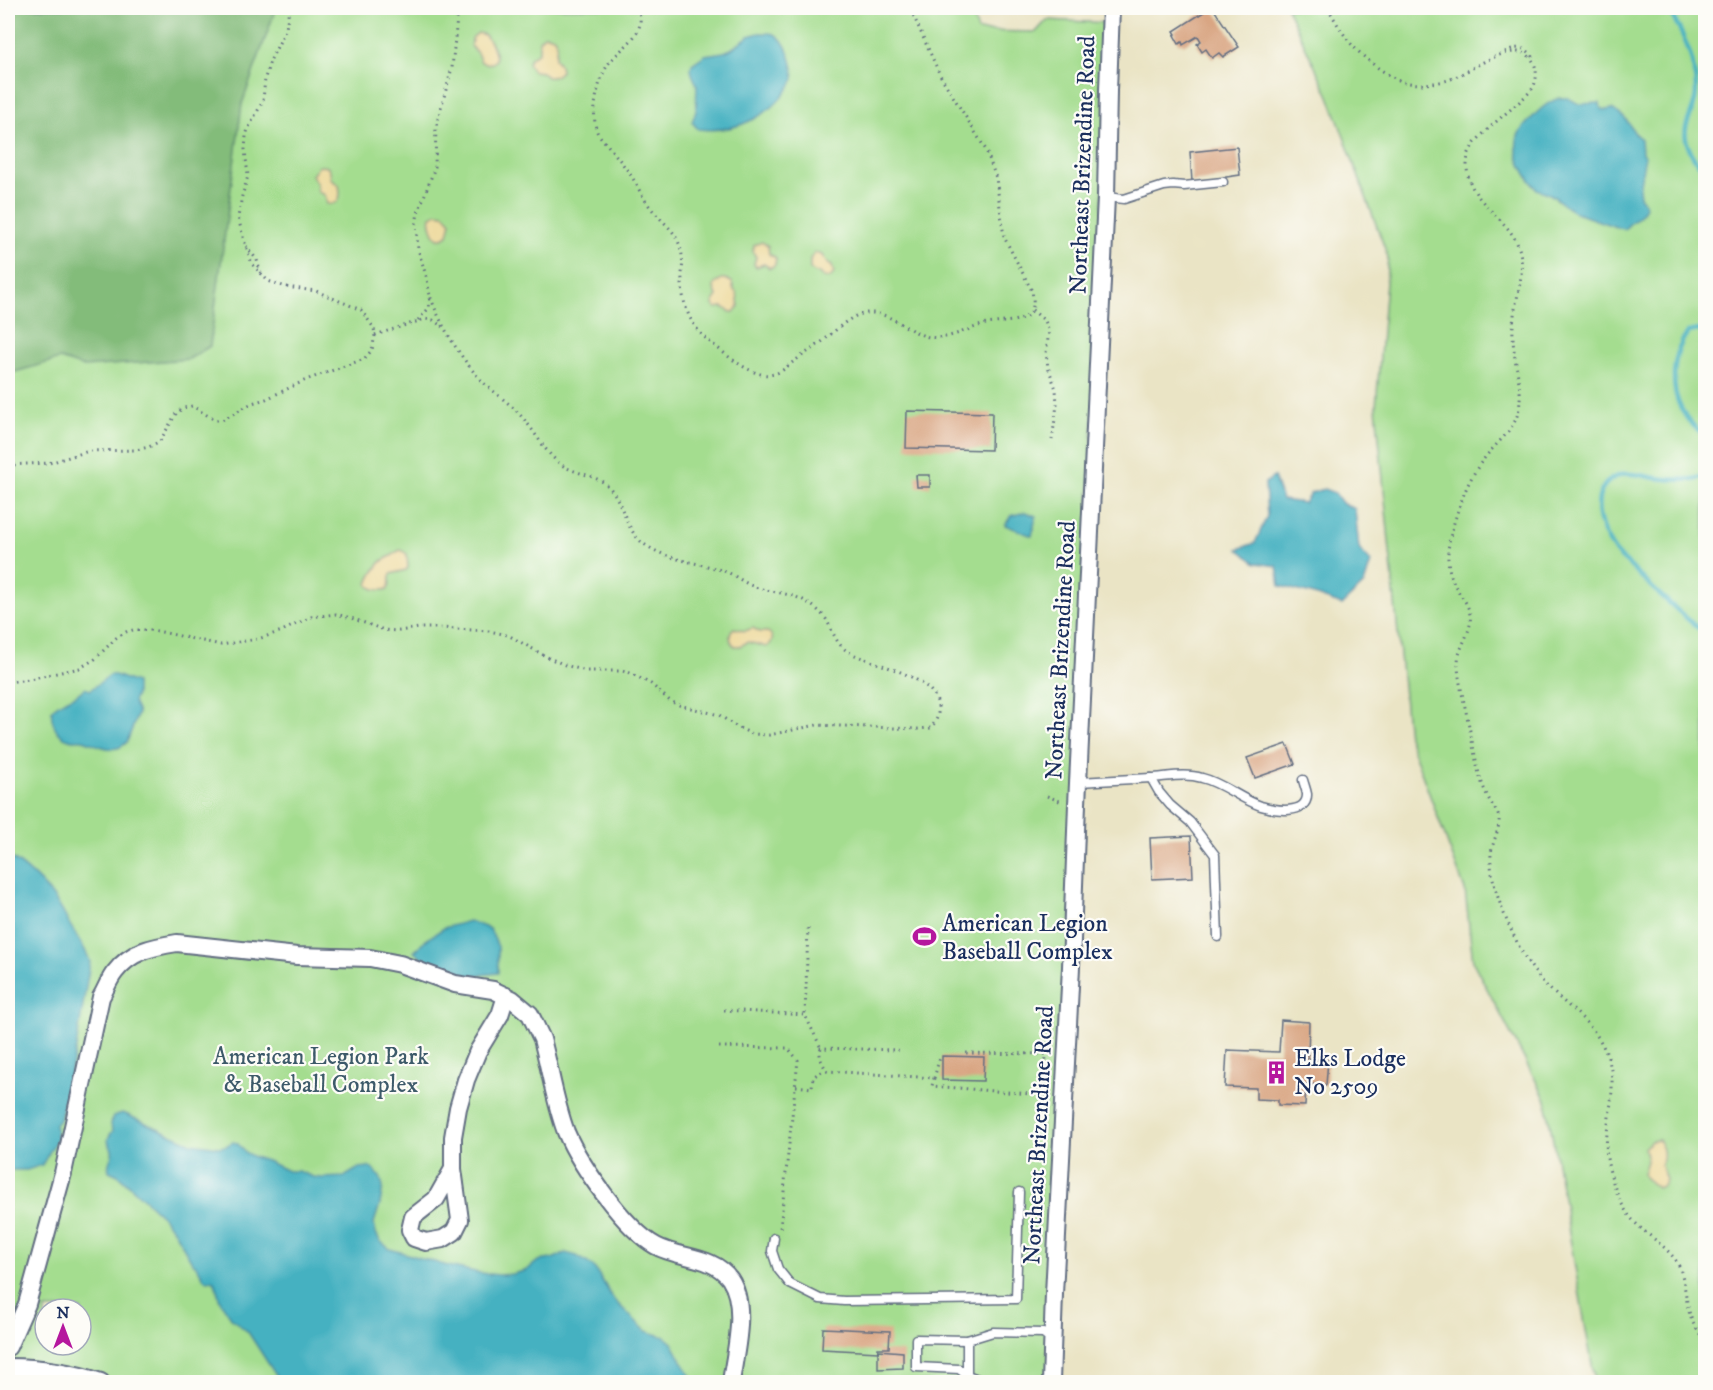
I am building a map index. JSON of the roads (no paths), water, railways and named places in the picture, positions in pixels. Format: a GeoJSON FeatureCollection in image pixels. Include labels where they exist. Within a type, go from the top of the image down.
{"type":"FeatureCollection","features":[{"type":"Feature","properties":{"kind":"street","name":"Northeast Brizendine Road"},"geometry":{"type":"LineString","coordinates":[[1051,1383],[1106,197],[1112,8]]}},
{"type":"Feature","properties":{"kind":"street"},"geometry":{"type":"LineString","coordinates":[[8,1347],[27,1304],[63,1173],[101,997],[114,972],[132,954],[157,946],[177,943],[297,956],[370,958],[400,964],[455,984],[494,990],[512,999],[530,1014],[537,1026],[567,1134],[580,1159],[622,1217],[654,1245],[666,1251],[719,1267],[730,1280],[739,1300],[731,1383]]}},
{"type":"Feature","properties":{"kind":"street"},"geometry":{"type":"LineString","coordinates":[[453,1168],[453,1137],[466,1080],[478,1051],[501,1015],[506,996]]}},
{"type":"Feature","properties":{"kind":"street"},"geometry":{"type":"LineString","coordinates":[[8,1367],[33,1367],[79,1375],[101,1383]]}},
{"type":"Feature","properties":{"kind":"lane"},"geometry":{"type":"LineString","coordinates":[[1106,197],[1124,199],[1164,186],[1223,182]]}},
{"type":"Feature","properties":{"kind":"lane"},"geometry":{"type":"LineString","coordinates":[[1078,782],[1201,777],[1260,806],[1288,810],[1300,807],[1304,802],[1307,795],[1303,780]]}},
{"type":"Feature","properties":{"kind":"lane"},"geometry":{"type":"LineString","coordinates":[[1151,778],[1159,792],[1190,822],[1215,855],[1218,937]]}},
{"type":"Feature","properties":{"kind":"lane"},"geometry":{"type":"LineString","coordinates":[[774,1238],[772,1251],[778,1269],[790,1284],[820,1299],[844,1301],[1016,1299],[1019,1192]]}},
{"type":"Feature","properties":{"kind":"lane"},"geometry":{"type":"LineString","coordinates":[[985,1383],[959,1369],[916,1367],[916,1339],[967,1340],[993,1332],[1043,1333],[1053,1341]]}},
{"type":"Feature","properties":{"kind":"lane"},"geometry":{"type":"LineString","coordinates":[[967,1340],[967,1375]]}},
{"type":"Feature","properties":{"kind":"water"},"geometry":{"type":"Polygon","coordinates":[[[759,33],[774,34],[783,41],[791,61],[794,79],[777,102],[754,119],[727,128],[698,129],[692,122],[696,111],[697,85],[692,74],[692,64],[705,55],[731,49],[749,36],[759,33]]]}},
{"type":"Feature","properties":{"kind":"water"},"geometry":{"type":"Polygon","coordinates":[[[1560,98],[1568,98],[1579,104],[1600,103],[1601,109],[1612,109],[1625,118],[1641,139],[1642,153],[1645,156],[1639,189],[1646,206],[1625,229],[1573,211],[1553,196],[1536,189],[1524,171],[1517,150],[1519,134],[1539,110],[1560,98]]]}},
{"type":"Feature","properties":{"kind":"water"},"geometry":{"type":"Polygon","coordinates":[[[1274,477],[1282,500],[1304,503],[1311,493],[1324,489],[1335,493],[1342,503],[1355,509],[1359,549],[1371,562],[1364,584],[1342,605],[1280,586],[1277,566],[1256,563],[1238,549],[1255,543],[1267,516],[1265,483],[1274,477]]]}},
{"type":"Feature","properties":{"kind":"water"},"geometry":{"type":"Polygon","coordinates":[[[1025,512],[1036,516],[1032,536],[1005,525],[1011,516],[1025,512]]]}},
{"type":"Feature","properties":{"kind":"water"},"geometry":{"type":"Polygon","coordinates":[[[110,675],[136,683],[136,695],[133,702],[138,713],[127,742],[111,749],[83,740],[71,740],[61,735],[53,723],[52,709],[85,688],[90,690],[110,675]]]}},
{"type":"Feature","properties":{"kind":"water"},"geometry":{"type":"Polygon","coordinates":[[[8,856],[40,882],[59,905],[90,962],[76,1048],[60,1120],[55,1124],[57,1139],[42,1165],[27,1170],[8,1170],[8,856]]]}},
{"type":"Feature","properties":{"kind":"water"},"geometry":{"type":"Polygon","coordinates":[[[469,921],[490,929],[498,947],[498,973],[462,977],[433,965],[414,952],[427,939],[444,928],[469,921]]]}},
{"type":"Feature","properties":{"kind":"water"},"geometry":{"type":"Polygon","coordinates":[[[123,1113],[191,1143],[219,1147],[233,1142],[237,1143],[246,1153],[254,1157],[288,1171],[298,1171],[313,1177],[344,1177],[359,1168],[369,1167],[380,1177],[383,1186],[374,1223],[376,1233],[380,1241],[390,1249],[448,1266],[499,1275],[527,1270],[538,1261],[552,1259],[566,1253],[577,1256],[594,1267],[614,1300],[646,1331],[665,1337],[672,1343],[694,1382],[283,1382],[277,1377],[248,1332],[232,1319],[220,1301],[215,1282],[204,1279],[174,1231],[161,1215],[118,1175],[109,1171],[112,1148],[108,1139],[113,1131],[111,1121],[123,1113]]]}},
{"type":"Feature","properties":{"kind":"waterway"},"geometry":{"type":"LineString","coordinates":[[1667,8],[1688,48],[1694,69],[1695,100],[1686,126],[1686,140],[1694,158],[1706,170]]}},
{"type":"Feature","properties":{"kind":"waterway"},"geometry":{"type":"LineString","coordinates":[[1706,329],[1688,332],[1678,350],[1674,371],[1676,393],[1685,416],[1706,436]]}},
{"type":"Feature","properties":{"kind":"waterway"},"geometry":{"type":"LineString","coordinates":[[1706,475],[1681,480],[1624,474],[1611,479],[1605,485],[1600,493],[1598,505],[1602,525],[1616,552],[1698,628],[1706,629]]}},
{"type":"Feature","properties":{"kind":"place","name":"American Legion Baseball Complex"},"geometry":{"type":"Point","coordinates":[924,937]}},
{"type":"Feature","properties":{"kind":"place","name":"Elks Lodge No 2509"},"geometry":{"type":"Point","coordinates":[1276,1072]}},
{"type":"Feature","properties":{"kind":"park label","name":"American Legion Park & Baseball Complex"},"geometry":{"type":"Point","coordinates":[321,1070]}}]}
